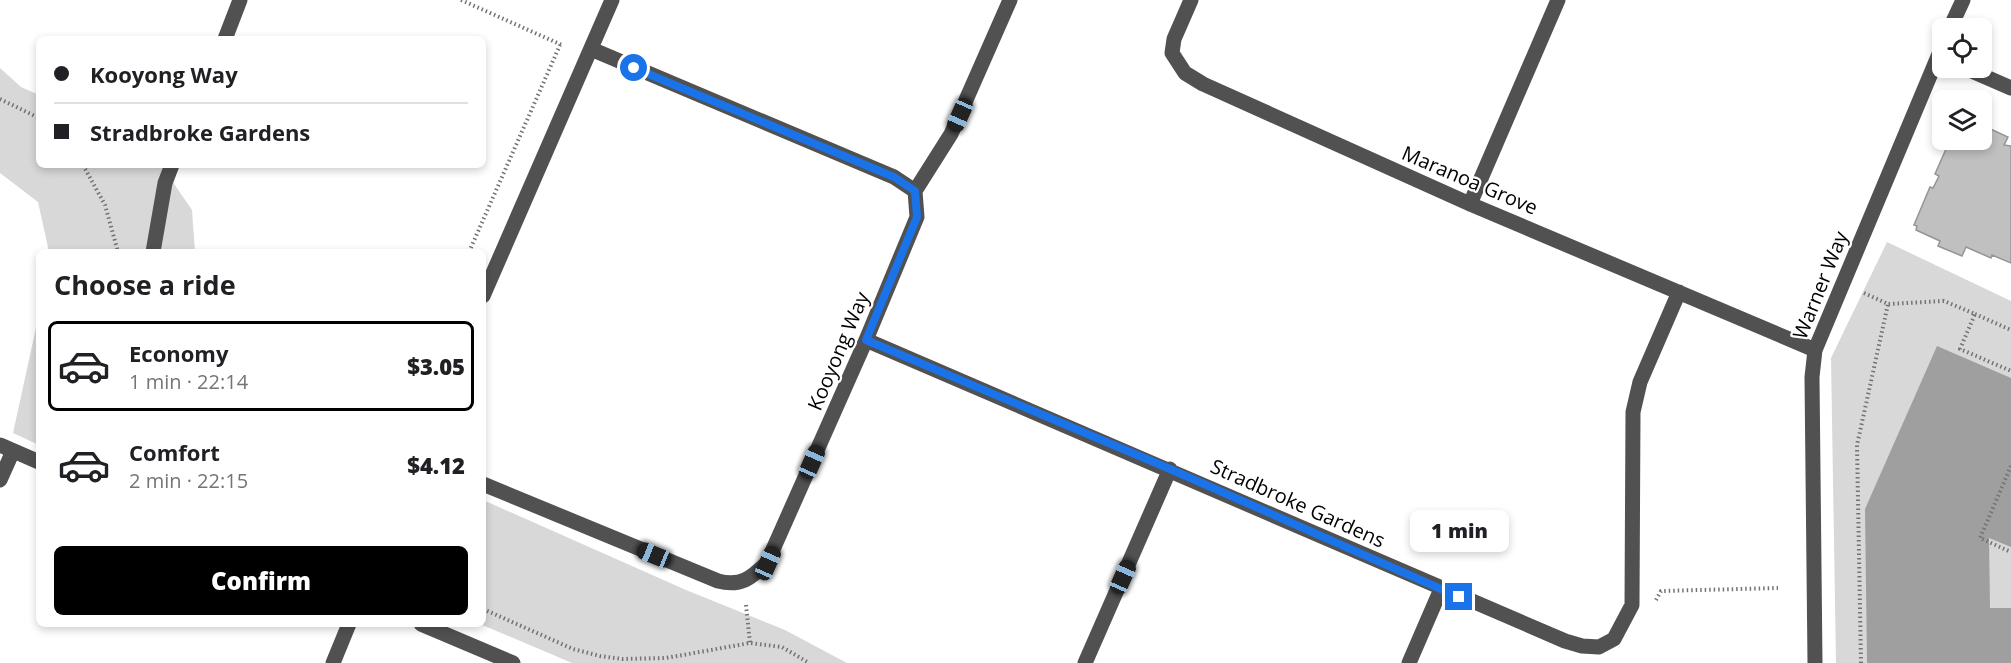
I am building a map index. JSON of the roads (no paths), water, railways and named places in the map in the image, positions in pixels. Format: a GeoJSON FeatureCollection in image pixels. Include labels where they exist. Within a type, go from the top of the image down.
{"type":"FeatureCollection","features":[{"type":"Feature","properties":{"kind":"street"},"geometry":{"type":"LineString","coordinates":[[486,289],[612,0]]}},
{"type":"Feature","properties":{"kind":"street"},"geometry":{"type":"LineString","coordinates":[[589,53],[894,177],[915,191],[951,134],[1010,0]]}},
{"type":"Feature","properties":{"kind":"street","name":"Maranoa Grove"},"geometry":{"type":"LineString","coordinates":[[1191,0],[1174,39],[1172,53],[1185,73],[1203,84],[1470,204],[1815,350]]}},
{"type":"Feature","properties":{"kind":"street"},"geometry":{"type":"LineString","coordinates":[[1470,204],[1558,0]]}},
{"type":"Feature","properties":{"kind":"street"},"geometry":{"type":"LineString","coordinates":[[1955,18],[1963,0]]}},
{"type":"Feature","properties":{"kind":"street"},"geometry":{"type":"LineString","coordinates":[[226,36],[242,1]]}},
{"type":"Feature","properties":{"kind":"street","name":"Warner Way"},"geometry":{"type":"LineString","coordinates":[[1815,663],[1812,377],[1815,350],[1932,74]]}},
{"type":"Feature","properties":{"kind":"street"},"geometry":{"type":"LineString","coordinates":[[1988,78],[2011,88]]}},
{"type":"Feature","properties":{"kind":"street"},"geometry":{"type":"LineString","coordinates":[[154,249],[165,183],[171,168]]}},
{"type":"Feature","properties":{"kind":"street","name":"Kooyong Way"},"geometry":{"type":"LineString","coordinates":[[486,484],[718,581],[733,585],[753,577],[768,563],[866,340],[917,217],[915,191]]}},
{"type":"Feature","properties":{"kind":"street","name":"Stradbroke Gardens"},"geometry":{"type":"LineString","coordinates":[[866,340],[1565,641],[1599,647],[1614,639],[1625,623],[1632,601],[1633,412],[1640,382],[1679,292]]}},
{"type":"Feature","properties":{"kind":"street"},"geometry":{"type":"LineString","coordinates":[[0,480],[6,448],[36,461]]}},
{"type":"Feature","properties":{"kind":"street"},"geometry":{"type":"LineString","coordinates":[[1085,663],[1170,469]]}},
{"type":"Feature","properties":{"kind":"street"},"geometry":{"type":"LineString","coordinates":[[1410,663],[1441,589]]}},
{"type":"Feature","properties":{"kind":"street"},"geometry":{"type":"LineString","coordinates":[[333,663],[348,627]]}},
{"type":"Feature","properties":{"kind":"street"},"geometry":{"type":"LineString","coordinates":[[428,627],[513,663]]}}]}
